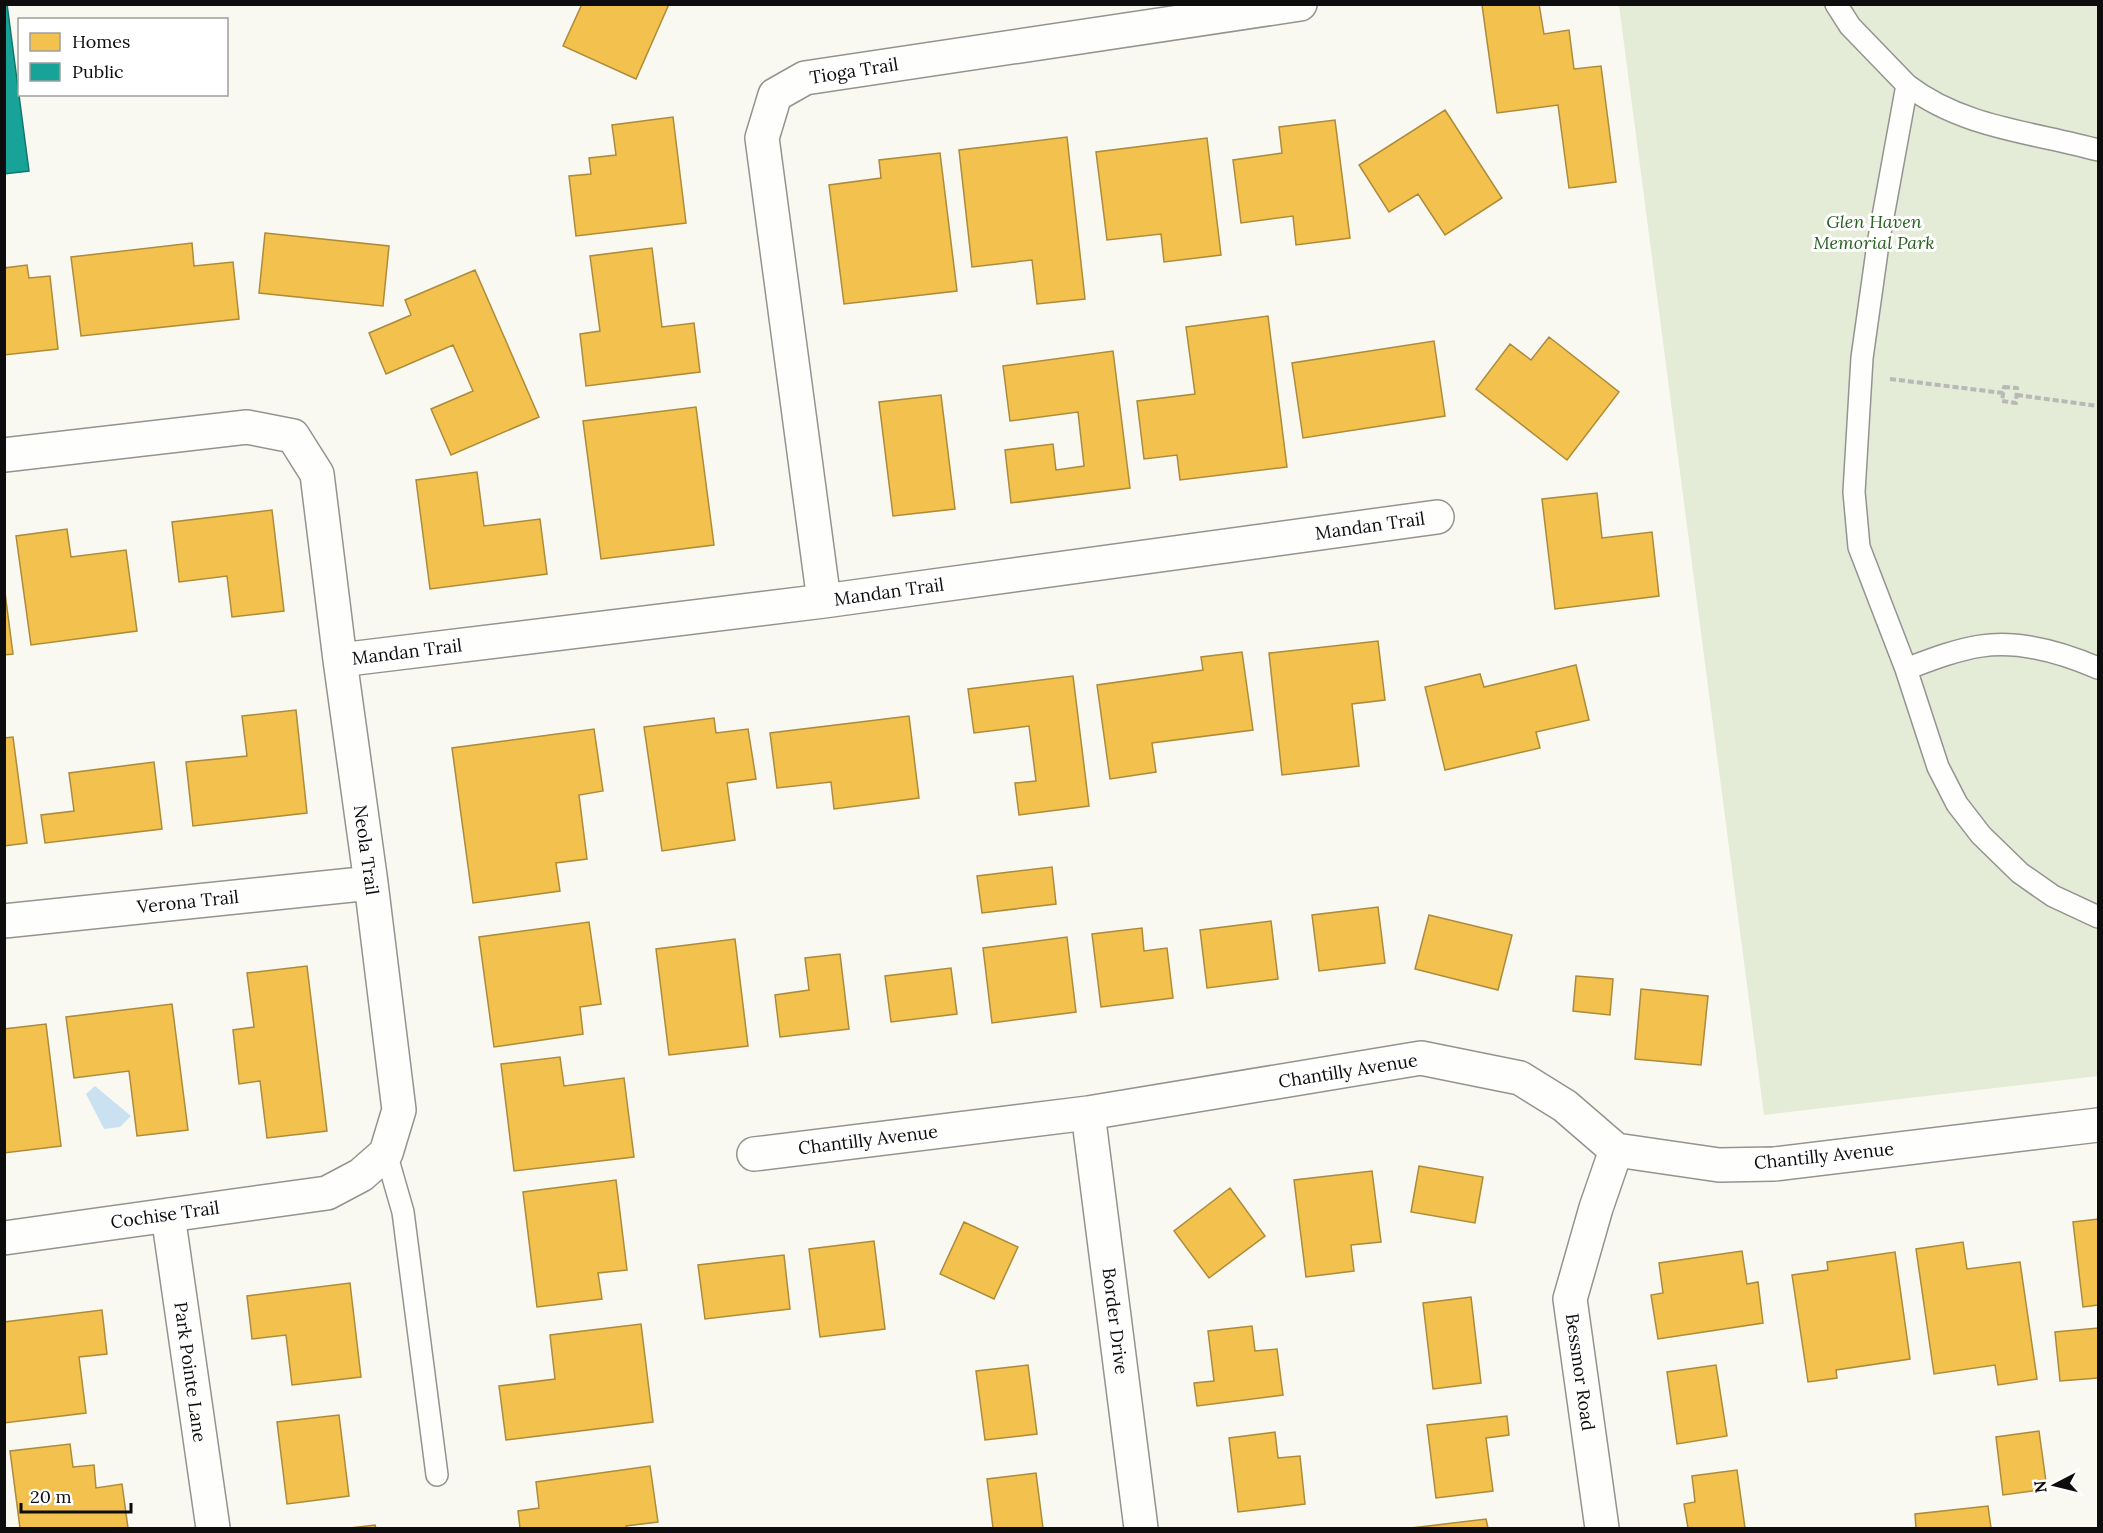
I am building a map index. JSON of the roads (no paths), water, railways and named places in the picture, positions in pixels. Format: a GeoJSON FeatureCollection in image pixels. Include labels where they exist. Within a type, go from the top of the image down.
{"type":"FeatureCollection","features":[{"type":"Feature","properties":{"kind":"street","name":"Tioga Trail"},"geometry":{"type":"LineString","coordinates":[[824,601],[762,138],[775,95],[805,78],[1300,4]]}},
{"type":"Feature","properties":{"kind":"street","name":"Neola Trail"},"geometry":{"type":"LineString","coordinates":[[4,455],[247,427],[293,436],[317,474],[399,1110],[386,1153]]}},
{"type":"Feature","properties":{"kind":"street","name":"Mandan Trail"},"geometry":{"type":"LineString","coordinates":[[340,660],[824,601],[1437,517]]}},
{"type":"Feature","properties":{"kind":"street","name":"Verona Trail"},"geometry":{"type":"LineString","coordinates":[[4,921],[371,883]]}},
{"type":"Feature","properties":{"kind":"street","name":"Chantilly Avenue"},"geometry":{"type":"LineString","coordinates":[[754,1154],[1088,1113],[1421,1058],[1520,1078],[1565,1106],[1616,1150],[1719,1165],[1774,1164],[2098,1125]]}},
{"type":"Feature","properties":{"kind":"street","name":"Border Drive"},"geometry":{"type":"LineString","coordinates":[[1088,1113],[1142,1528]]}},
{"type":"Feature","properties":{"kind":"street","name":"Bessmor Road"},"geometry":{"type":"LineString","coordinates":[[1602,1528],[1570,1299],[1596,1208],[1616,1150]]}},
{"type":"Feature","properties":{"kind":"street","name":"Cochise Trail"},"geometry":{"type":"LineString","coordinates":[[4,1238],[327,1193],[362,1175],[386,1153]]}},
{"type":"Feature","properties":{"kind":"street","name":"Park Pointe Lane"},"geometry":{"type":"LineString","coordinates":[[168,1215],[213,1528]]}},
{"type":"Feature","properties":{"kind":"lane"},"geometry":{"type":"LineString","coordinates":[[1836,4],[1850,26],[1908,85],[1940,106],[1973,120],[2098,150]]}},
{"type":"Feature","properties":{"kind":"lane"},"geometry":{"type":"LineString","coordinates":[[1908,85],[1878,244],[1861,375],[1854,492],[1859,547],[1906,669],[1938,767],[1957,804],[1972,825],[2000,855],[2030,881],[2053,896],[2098,917]]}},
{"type":"Feature","properties":{"kind":"lane"},"geometry":{"type":"LineString","coordinates":[[1906,669],[1953,653],[1980,646],[2001,644],[2037,649],[2098,668]]}},
{"type":"Feature","properties":{"kind":"lane"},"geometry":{"type":"LineString","coordinates":[[386,1153],[403,1212],[437,1475]]}},
{"type":"Feature","properties":{"kind":"water"},"geometry":{"type":"Polygon","coordinates":[[[95,1086],[131,1116],[120,1127],[104,1129],[86,1094],[95,1086]]]}},
{"type":"Feature","properties":{"kind":"park label","name":"Glen Haven Memorial Park"},"geometry":{"type":"Point","coordinates":[1874,232]}}]}
